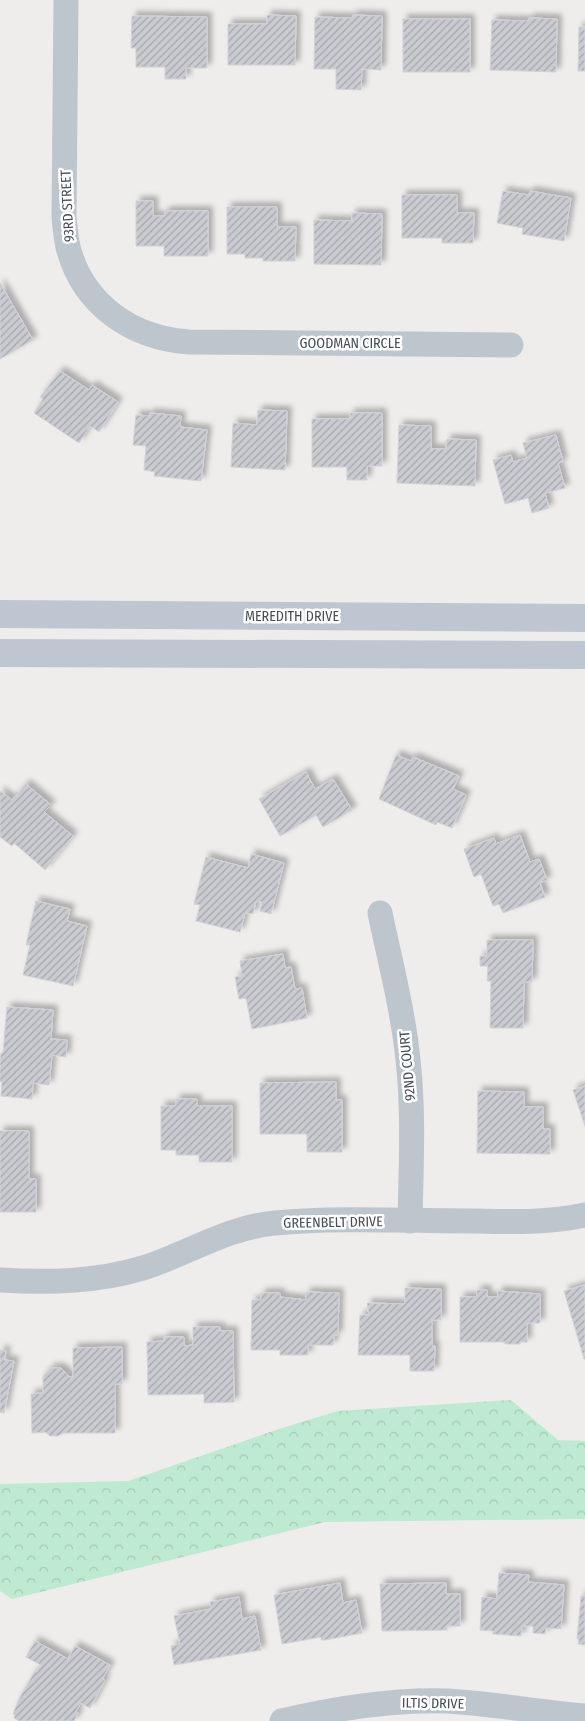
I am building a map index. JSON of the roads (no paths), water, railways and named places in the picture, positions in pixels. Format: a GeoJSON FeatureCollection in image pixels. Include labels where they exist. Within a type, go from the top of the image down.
{"type":"FeatureCollection","features":[{"type":"Feature","properties":{"kind":"main road","name":"MEREDITH DRIVE"},"geometry":{"type":"LineString","coordinates":[[0,614],[585,618]]}},
{"type":"Feature","properties":{"kind":"main road"},"geometry":{"type":"LineString","coordinates":[[0,653],[585,655]]}},
{"type":"Feature","properties":{"kind":"street","name":"93RD STREET"},"geometry":{"type":"LineString","coordinates":[[66,0],[64,217],[68,247],[78,275],[95,299],[118,320],[142,333],[169,341],[189,342]]}},
{"type":"Feature","properties":{"kind":"street","name":"GOODMAN CIRCLE"},"geometry":{"type":"LineString","coordinates":[[189,342],[511,345]]}},
{"type":"Feature","properties":{"kind":"street","name":"92ND COURT"},"geometry":{"type":"LineString","coordinates":[[380,913],[401,1012],[408,1060],[411,1118],[410,1221]]}},
{"type":"Feature","properties":{"kind":"street","name":"GREENBELT DRIVE"},"geometry":{"type":"LineString","coordinates":[[0,1280],[44,1282],[90,1279],[142,1268],[227,1234],[272,1223],[318,1220],[529,1222],[566,1220],[585,1215]]}},
{"type":"Feature","properties":{"kind":"street","name":"ILTIS DRIVE"},"geometry":{"type":"LineString","coordinates":[[282,1721],[329,1710],[390,1702],[447,1701],[508,1706],[585,1716]]}}]}
